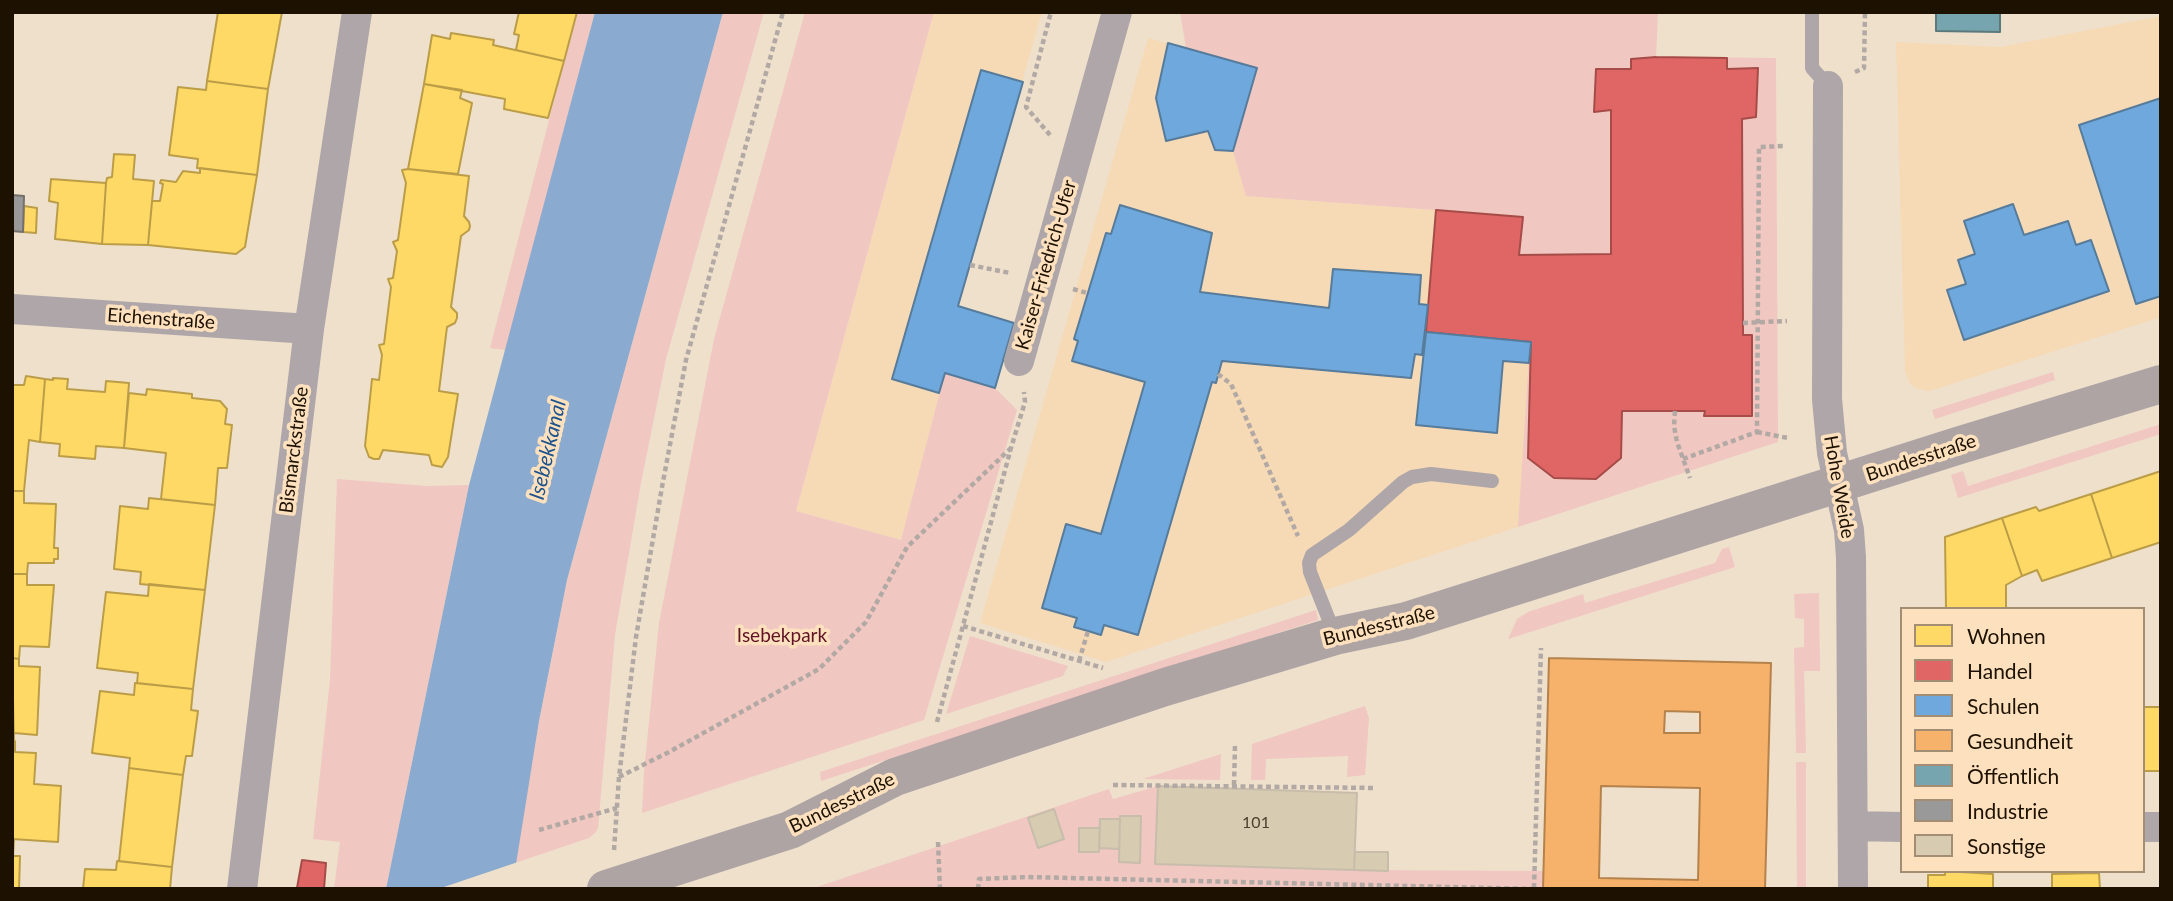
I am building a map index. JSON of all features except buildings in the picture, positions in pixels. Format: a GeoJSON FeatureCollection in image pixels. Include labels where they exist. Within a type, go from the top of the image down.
{"type":"FeatureCollection","features":[{"type":"Feature","properties":{"kind":"street","name":"Bismarckstraße"},"geometry":{"type":"LineString","coordinates":[[242,889],[309,329],[357,12]]}},
{"type":"Feature","properties":{"kind":"street","name":"Kaiser-Friedrich-Ufer"},"geometry":{"type":"LineString","coordinates":[[1019,361],[1117,12]]}},
{"type":"Feature","properties":{"kind":"street","name":"Hohe Weide"},"geometry":{"type":"LineString","coordinates":[[1828,86],[1827,399],[1832,453],[1849,530],[1851,557],[1853,889]]}},
{"type":"Feature","properties":{"kind":"street","name":"Eichenstraße"},"geometry":{"type":"LineString","coordinates":[[12,309],[309,329]]}},
{"type":"Feature","properties":{"kind":"street","name":"Bundesstraße"},"geometry":{"type":"LineString","coordinates":[[606,889],[790,830],[895,776],[1165,687],[1335,636],[1418,617],[2161,384]]}},
{"type":"Feature","properties":{"kind":"street"},"geometry":{"type":"LineString","coordinates":[[1854,826],[1900,827]]}},
{"type":"Feature","properties":{"kind":"lane","name":"Hohe Weide"},"geometry":{"type":"LineString","coordinates":[[1812,12],[1812,68],[1828,86]]}},
{"type":"Feature","properties":{"kind":"lane"},"geometry":{"type":"LineString","coordinates":[[1335,636],[1310,572],[1312,555],[1349,530],[1412,477],[1431,474],[1492,481]]}},
{"type":"Feature","properties":{"kind":"path"},"geometry":{"type":"LineString","coordinates":[[614,851],[619,777],[636,637],[686,360],[783,12]]}},
{"type":"Feature","properties":{"kind":"path"},"geometry":{"type":"LineString","coordinates":[[1051,12],[1026,107],[1075,165]]}},
{"type":"Feature","properties":{"kind":"path"},"geometry":{"type":"LineString","coordinates":[[1828,86],[1864,68],[1865,12]]}},
{"type":"Feature","properties":{"kind":"path"},"geometry":{"type":"LineString","coordinates":[[1757,432],[1759,147],[1785,146]]}},
{"type":"Feature","properties":{"kind":"path"},"geometry":{"type":"LineString","coordinates":[[970,265],[1042,279]]}},
{"type":"Feature","properties":{"kind":"path"},"geometry":{"type":"LineString","coordinates":[[1071,288],[1087,293]]}},
{"type":"Feature","properties":{"kind":"path"},"geometry":{"type":"LineString","coordinates":[[1743,323],[1787,321]]}},
{"type":"Feature","properties":{"kind":"path","name":"Kaiser-Friedrich-Ufer"},"geometry":{"type":"LineString","coordinates":[[937,722],[1025,402],[1019,361]]}},
{"type":"Feature","properties":{"kind":"path"},"geometry":{"type":"LineString","coordinates":[[1218,374],[1231,384],[1309,563]]}},
{"type":"Feature","properties":{"kind":"path"},"geometry":{"type":"LineString","coordinates":[[1675,411],[1674,426],[1690,478]]}},
{"type":"Feature","properties":{"kind":"path"},"geometry":{"type":"LineString","coordinates":[[1683,458],[1757,432],[1787,438]]}},
{"type":"Feature","properties":{"kind":"path"},"geometry":{"type":"LineString","coordinates":[[619,777],[819,669],[866,622],[907,547],[1011,448]]}},
{"type":"Feature","properties":{"kind":"path"},"geometry":{"type":"LineString","coordinates":[[963,626],[1106,669]]}},
{"type":"Feature","properties":{"kind":"path"},"geometry":{"type":"LineString","coordinates":[[1079,661],[1088,631]]}},
{"type":"Feature","properties":{"kind":"path"},"geometry":{"type":"LineString","coordinates":[[978,889],[979,879],[1028,877],[1534,889],[1541,648]]}},
{"type":"Feature","properties":{"kind":"path"},"geometry":{"type":"LineString","coordinates":[[1234,785],[1235,746]]}},
{"type":"Feature","properties":{"kind":"path"},"geometry":{"type":"LineString","coordinates":[[1112,785],[1376,788]]}},
{"type":"Feature","properties":{"kind":"path"},"geometry":{"type":"LineString","coordinates":[[539,830],[617,808]]}},
{"type":"Feature","properties":{"kind":"path"},"geometry":{"type":"LineString","coordinates":[[938,842],[940,889]]}},
{"type":"Feature","properties":{"kind":"shaded area"},"geometry":{"type":"Polygon","coordinates":[[[934,12],[1042,12],[958,306],[1014,323],[995,388],[945,374],[901,540],[796,511],[934,12]]]}},
{"type":"Feature","properties":{"kind":"shaded area"},"geometry":{"type":"Polygon","coordinates":[[[2161,16],[2161,317],[1936,389],[1928,391],[1915,388],[1905,372],[1896,42],[2000,47],[2161,16]]]}},
{"type":"Feature","properties":{"kind":"shaded area"},"geometry":{"type":"Polygon","coordinates":[[[1148,38],[1257,68],[1244,187],[1246,196],[1436,210],[1426,332],[1531,342],[1518,527],[1106,662],[980,623],[1148,38]]]}},
{"type":"Feature","properties":{"kind":"green space"},"geometry":{"type":"Polygon","coordinates":[[[577,12],[595,12],[506,350],[490,348],[577,12]]]}},
{"type":"Feature","properties":{"kind":"green space"},"geometry":{"type":"Polygon","coordinates":[[[723,12],[764,12],[666,359],[615,635],[598,828],[589,838],[515,863],[567,580],[723,12]]]}},
{"type":"Feature","properties":{"kind":"green space","name":"Isebekpark"},"geometry":{"type":"Polygon","coordinates":[[[805,12],[934,12],[796,511],[901,540],[945,373],[995,388],[1017,410],[924,720],[642,813],[659,623],[714,339],[805,12]]]}},
{"type":"Feature","properties":{"kind":"green space"},"geometry":{"type":"Polygon","coordinates":[[[1180,12],[1658,12],[1656,57],[1776,58],[1778,442],[1518,527],[1530,342],[1426,332],[1435,210],[1246,196],[1233,151],[1256,68],[1186,48],[1180,12]]]}},
{"type":"Feature","properties":{"kind":"green space"},"geometry":{"type":"Polygon","coordinates":[[[2053,372],[2055,380],[1935,419],[1932,410],[2053,372]]]}},
{"type":"Feature","properties":{"kind":"green space"},"geometry":{"type":"Polygon","coordinates":[[[2161,424],[2161,434],[1958,498],[1951,475],[1963,471],[1968,486],[2161,424]]]}},
{"type":"Feature","properties":{"kind":"green space"},"geometry":{"type":"Polygon","coordinates":[[[337,479],[427,486],[469,485],[386,889],[334,889],[340,842],[313,839],[330,680],[337,479]]]}},
{"type":"Feature","properties":{"kind":"green space"},"geometry":{"type":"Polygon","coordinates":[[[1729,547],[1735,567],[1508,639],[1517,619],[1528,612],[1583,594],[1585,603],[1715,563],[1722,549],[1729,547]]]}},
{"type":"Feature","properties":{"kind":"green space"},"geometry":{"type":"Polygon","coordinates":[[[1819,593],[1820,671],[1804,671],[1806,753],[1796,753],[1794,648],[1804,647],[1804,619],[1795,618],[1794,594],[1819,593]]]}},
{"type":"Feature","properties":{"kind":"green space"},"geometry":{"type":"Polygon","coordinates":[[[1316,610],[1318,620],[821,781],[820,772],[1316,610]]]}},
{"type":"Feature","properties":{"kind":"green space"},"geometry":{"type":"Polygon","coordinates":[[[970,636],[1068,666],[1063,676],[946,714],[970,636]]]}},
{"type":"Feature","properties":{"kind":"green space"},"geometry":{"type":"Polygon","coordinates":[[[1365,706],[1369,718],[1365,775],[1347,777],[1348,756],[1266,759],[1265,780],[1251,780],[1252,744],[1365,706]]]}},
{"type":"Feature","properties":{"kind":"green space"},"geometry":{"type":"Polygon","coordinates":[[[1221,754],[1220,780],[1143,779],[1221,754]]]}},
{"type":"Feature","properties":{"kind":"green space"},"geometry":{"type":"Polygon","coordinates":[[[1796,762],[1806,762],[1806,889],[1797,889],[1796,762]]]}},
{"type":"Feature","properties":{"kind":"green space"},"geometry":{"type":"Polygon","coordinates":[[[1158,786],[1156,864],[1354,870],[1543,871],[1543,889],[811,889],[1109,789],[1113,799],[1158,786]]]}},
{"type":"Feature","properties":{"kind":"water","name":"Isebekkanal"},"geometry":{"type":"Polygon","coordinates":[[[595,12],[723,12],[567,580],[539,721],[512,889],[386,889],[469,485],[595,12]]]}},
{"type":"Feature","properties":{"kind":"pier"},"geometry":{"type":"Polygon","coordinates":[[[519,862],[515,889],[438,889],[515,863],[519,862]]]}}]}
